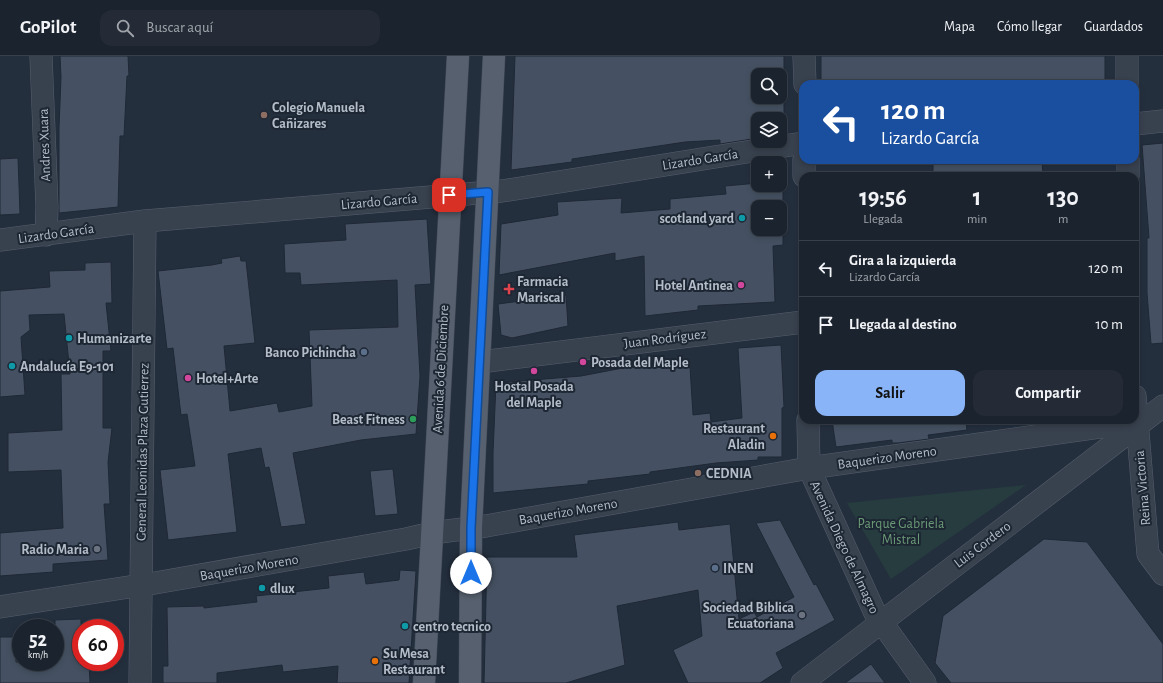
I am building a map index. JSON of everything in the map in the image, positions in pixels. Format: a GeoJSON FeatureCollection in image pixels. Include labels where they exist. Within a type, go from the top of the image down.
{"type":"FeatureCollection","features":[{"type":"Feature","properties":{"kind":"main road","name":"Avenida 6 de Diciembre"},"geometry":{"type":"LineString","coordinates":[[424,683],[449,195],[458,56]]}},
{"type":"Feature","properties":{"kind":"main road"},"geometry":{"type":"LineString","coordinates":[[470,683],[471,528],[494,56]]}},
{"type":"Feature","properties":{"kind":"street","name":"Andres Xuara"},"geometry":{"type":"LineString","coordinates":[[41,56],[47,207],[46,235]]}},
{"type":"Feature","properties":{"kind":"street"},"geometry":{"type":"LineString","coordinates":[[804,56],[805,80]]}},
{"type":"Feature","properties":{"kind":"street"},"geometry":{"type":"LineString","coordinates":[[1127,56],[1127,80]]}},
{"type":"Feature","properties":{"kind":"street"},"geometry":{"type":"LineString","coordinates":[[1139,124],[1163,121]]}},
{"type":"Feature","properties":{"kind":"street","name":"Lizardo García"},"geometry":{"type":"LineString","coordinates":[[0,240],[145,221],[488,192],[799,144]]}},
{"type":"Feature","properties":{"kind":"street","name":"General Leonidas Plaza Gutierrez"},"geometry":{"type":"LineString","coordinates":[[140,683],[145,221]]}},
{"type":"Feature","properties":{"kind":"street","name":"Juan Rodríguez"},"geometry":{"type":"LineString","coordinates":[[480,362],[799,322]]}},
{"type":"Feature","properties":{"kind":"street","name":"Luis Cordero"},"geometry":{"type":"LineString","coordinates":[[1139,424],[1163,406]]}},
{"type":"Feature","properties":{"kind":"street","name":"Avenida Diego de Almagro"},"geometry":{"type":"LineString","coordinates":[[808,424],[809,468],[880,622],[925,683]]}},
{"type":"Feature","properties":{"kind":"street","name":"Baquerizo Moreno"},"geometry":{"type":"LineString","coordinates":[[0,607],[141,585],[809,468],[1121,424],[1131,424],[1136,426]]}},
{"type":"Feature","properties":{"kind":"street","name":"Luis Cordero"},"geometry":{"type":"LineString","coordinates":[[802,683],[1139,424]]}},
{"type":"Feature","properties":{"kind":"street","name":"Reina Victoria"},"geometry":{"type":"LineString","coordinates":[[1136,426],[1148,554],[1163,574]]}},
{"type":"Feature","properties":{"kind":"green space","name":"Parque Gabriela Mistral"},"geometry":{"type":"Polygon","coordinates":[[[1026,485],[891,579],[847,503],[1026,485]]]}},
{"type":"Feature","properties":{"kind":"building"},"geometry":{"type":"Polygon","coordinates":[[[60,56],[128,56],[129,76],[127,76],[124,136],[120,136],[118,207],[59,213],[60,56]]]}},
{"type":"Feature","properties":{"kind":"building"},"geometry":{"type":"Polygon","coordinates":[[[515,56],[784,56],[784,68],[751,68],[751,104],[784,104],[784,112],[751,112],[751,139],[720,144],[720,140],[685,142],[572,159],[572,162],[511,170],[515,56]]]}},
{"type":"Feature","properties":{"kind":"building"},"geometry":{"type":"Polygon","coordinates":[[[821,56],[1105,56],[1105,80],[821,80],[821,56]]]}},
{"type":"Feature","properties":{"kind":"building"},"geometry":{"type":"Polygon","coordinates":[[[1163,143],[1163,343],[1151,344],[1147,293],[1147,238],[1149,238],[1142,145],[1163,143]]]}},
{"type":"Feature","properties":{"kind":"building"},"geometry":{"type":"Polygon","coordinates":[[[18,158],[20,214],[0,215],[0,159],[18,158]]]}},
{"type":"Feature","properties":{"kind":"building"},"geometry":{"type":"Polygon","coordinates":[[[933,164],[1042,164],[1043,172],[933,172],[933,164]]]}},
{"type":"Feature","properties":{"kind":"building"},"geometry":{"type":"Polygon","coordinates":[[[751,184],[751,192],[783,192],[783,200],[751,200],[751,236],[783,236],[783,245],[773,246],[775,302],[698,306],[698,310],[645,316],[644,256],[615,261],[615,253],[499,275],[501,224],[558,215],[557,202],[622,198],[621,213],[670,209],[670,199],[726,194],[725,186],[751,184]]]}},
{"type":"Feature","properties":{"kind":"building"},"geometry":{"type":"Polygon","coordinates":[[[427,219],[431,284],[415,285],[420,376],[416,434],[361,440],[293,453],[306,524],[281,527],[269,467],[265,468],[261,448],[228,454],[237,532],[168,540],[160,470],[195,466],[187,414],[181,415],[173,348],[167,349],[158,271],[212,265],[222,263],[221,259],[240,256],[241,261],[246,261],[255,343],[224,346],[230,411],[277,403],[279,412],[312,406],[309,330],[398,327],[397,280],[301,285],[300,273],[285,273],[284,244],[346,240],[345,224],[427,219]]]}},
{"type":"Feature","properties":{"kind":"building"},"geometry":{"type":"Polygon","coordinates":[[[111,262],[112,303],[106,303],[111,351],[103,351],[103,428],[112,428],[108,462],[110,504],[104,504],[108,560],[53,564],[53,572],[0,576],[0,533],[63,528],[61,470],[8,472],[8,433],[62,430],[61,374],[70,374],[64,314],[29,315],[30,330],[21,337],[25,395],[0,397],[0,291],[50,287],[49,271],[85,270],[85,263],[111,262]]]}},
{"type":"Feature","properties":{"kind":"building"},"geometry":{"type":"Polygon","coordinates":[[[566,295],[568,326],[512,338],[501,335],[498,304],[566,295]]]}},
{"type":"Feature","properties":{"kind":"building"},"geometry":{"type":"Polygon","coordinates":[[[781,345],[784,407],[782,408],[782,457],[758,457],[758,460],[716,463],[650,472],[650,474],[588,481],[588,484],[493,493],[496,383],[581,376],[628,367],[690,367],[693,415],[710,413],[711,422],[742,418],[738,348],[781,345]]]}},
{"type":"Feature","properties":{"kind":"building"},"geometry":{"type":"Polygon","coordinates":[[[833,424],[966,424],[967,430],[928,435],[929,439],[898,443],[892,443],[892,440],[836,447],[833,424]]]}},
{"type":"Feature","properties":{"kind":"building"},"geometry":{"type":"Polygon","coordinates":[[[393,469],[398,514],[375,516],[370,471],[393,469]]]}},
{"type":"Feature","properties":{"kind":"building"},"geometry":{"type":"Polygon","coordinates":[[[780,520],[814,585],[816,584],[835,620],[776,653],[783,668],[760,683],[688,683],[673,650],[702,636],[698,590],[617,606],[625,665],[566,683],[484,683],[487,557],[577,557],[574,535],[678,522],[679,530],[730,524],[739,619],[754,612],[757,617],[794,597],[756,523],[780,520]]]}},
{"type":"Feature","properties":{"kind":"building"},"geometry":{"type":"Polygon","coordinates":[[[1044,539],[1087,542],[1163,644],[1163,683],[951,683],[935,663],[943,616],[1044,539]]]}},
{"type":"Feature","properties":{"kind":"building"},"geometry":{"type":"Polygon","coordinates":[[[400,570],[416,571],[409,683],[337,683],[338,666],[283,672],[282,665],[217,673],[217,683],[163,683],[163,666],[168,666],[167,607],[204,606],[204,608],[257,602],[256,596],[329,588],[328,576],[364,572],[366,584],[399,580],[400,570]]]}},
{"type":"Feature","properties":{"kind":"building"},"geometry":{"type":"Polygon","coordinates":[[[72,619],[72,671],[89,671],[90,683],[0,683],[0,637],[12,637],[12,671],[64,671],[64,620],[72,619]]]}},
{"type":"Feature","properties":{"kind":"building"},"geometry":{"type":"Polygon","coordinates":[[[871,664],[885,683],[845,683],[871,664]]]}},
{"type":"Feature","properties":{"kind":"place","name":"Colegio Manuela Cañizares"},"geometry":{"type":"Point","coordinates":[264,115]}},
{"type":"Feature","properties":{"kind":"place","name":"scotland yard"},"geometry":{"type":"Point","coordinates":[742,218]}},
{"type":"Feature","properties":{"kind":"place","name":"Hotel Antinea"},"geometry":{"type":"Point","coordinates":[741,285]}},
{"type":"Feature","properties":{"kind":"place","name":"Farmacia Mariscal"},"geometry":{"type":"Point","coordinates":[509,289]}},
{"type":"Feature","properties":{"kind":"place","name":"Humanizarte"},"geometry":{"type":"Point","coordinates":[69,338]}},
{"type":"Feature","properties":{"kind":"place","name":"Banco Pichincha"},"geometry":{"type":"Point","coordinates":[364,352]}},
{"type":"Feature","properties":{"kind":"place","name":"Posada del Maple"},"geometry":{"type":"Point","coordinates":[583,362]}},
{"type":"Feature","properties":{"kind":"place","name":"Andalucía E9-101"},"geometry":{"type":"Point","coordinates":[12,366]}},
{"type":"Feature","properties":{"kind":"place","name":"Hostal Posada del Maple"},"geometry":{"type":"Point","coordinates":[534,371]}},
{"type":"Feature","properties":{"kind":"place","name":"Hotel+Arte"},"geometry":{"type":"Point","coordinates":[188,378]}},
{"type":"Feature","properties":{"kind":"place","name":"Beast Fitness"},"geometry":{"type":"Point","coordinates":[413,419]}},
{"type":"Feature","properties":{"kind":"place","name":"Restaurant Aladin"},"geometry":{"type":"Point","coordinates":[773,436]}},
{"type":"Feature","properties":{"kind":"place","name":"CEDNIA"},"geometry":{"type":"Point","coordinates":[698,473]}},
{"type":"Feature","properties":{"kind":"place","name":"Radio Maria"},"geometry":{"type":"Point","coordinates":[97,549]}},
{"type":"Feature","properties":{"kind":"place","name":"INEN"},"geometry":{"type":"Point","coordinates":[715,568]}},
{"type":"Feature","properties":{"kind":"place","name":"dlux"},"geometry":{"type":"Point","coordinates":[262,588]}},
{"type":"Feature","properties":{"kind":"place","name":"Sociedad Biblica Ecuatoriana"},"geometry":{"type":"Point","coordinates":[802,615]}},
{"type":"Feature","properties":{"kind":"place","name":"centro tecnico"},"geometry":{"type":"Point","coordinates":[405,626]}},
{"type":"Feature","properties":{"kind":"place","name":"Su Mesa Restaurant"},"geometry":{"type":"Point","coordinates":[375,661]}},
{"type":"Feature","properties":{"kind":"route"},"geometry":{"type":"LineString","coordinates":[[449,195],[488,192],[471,528],[471,573]]}}]}
